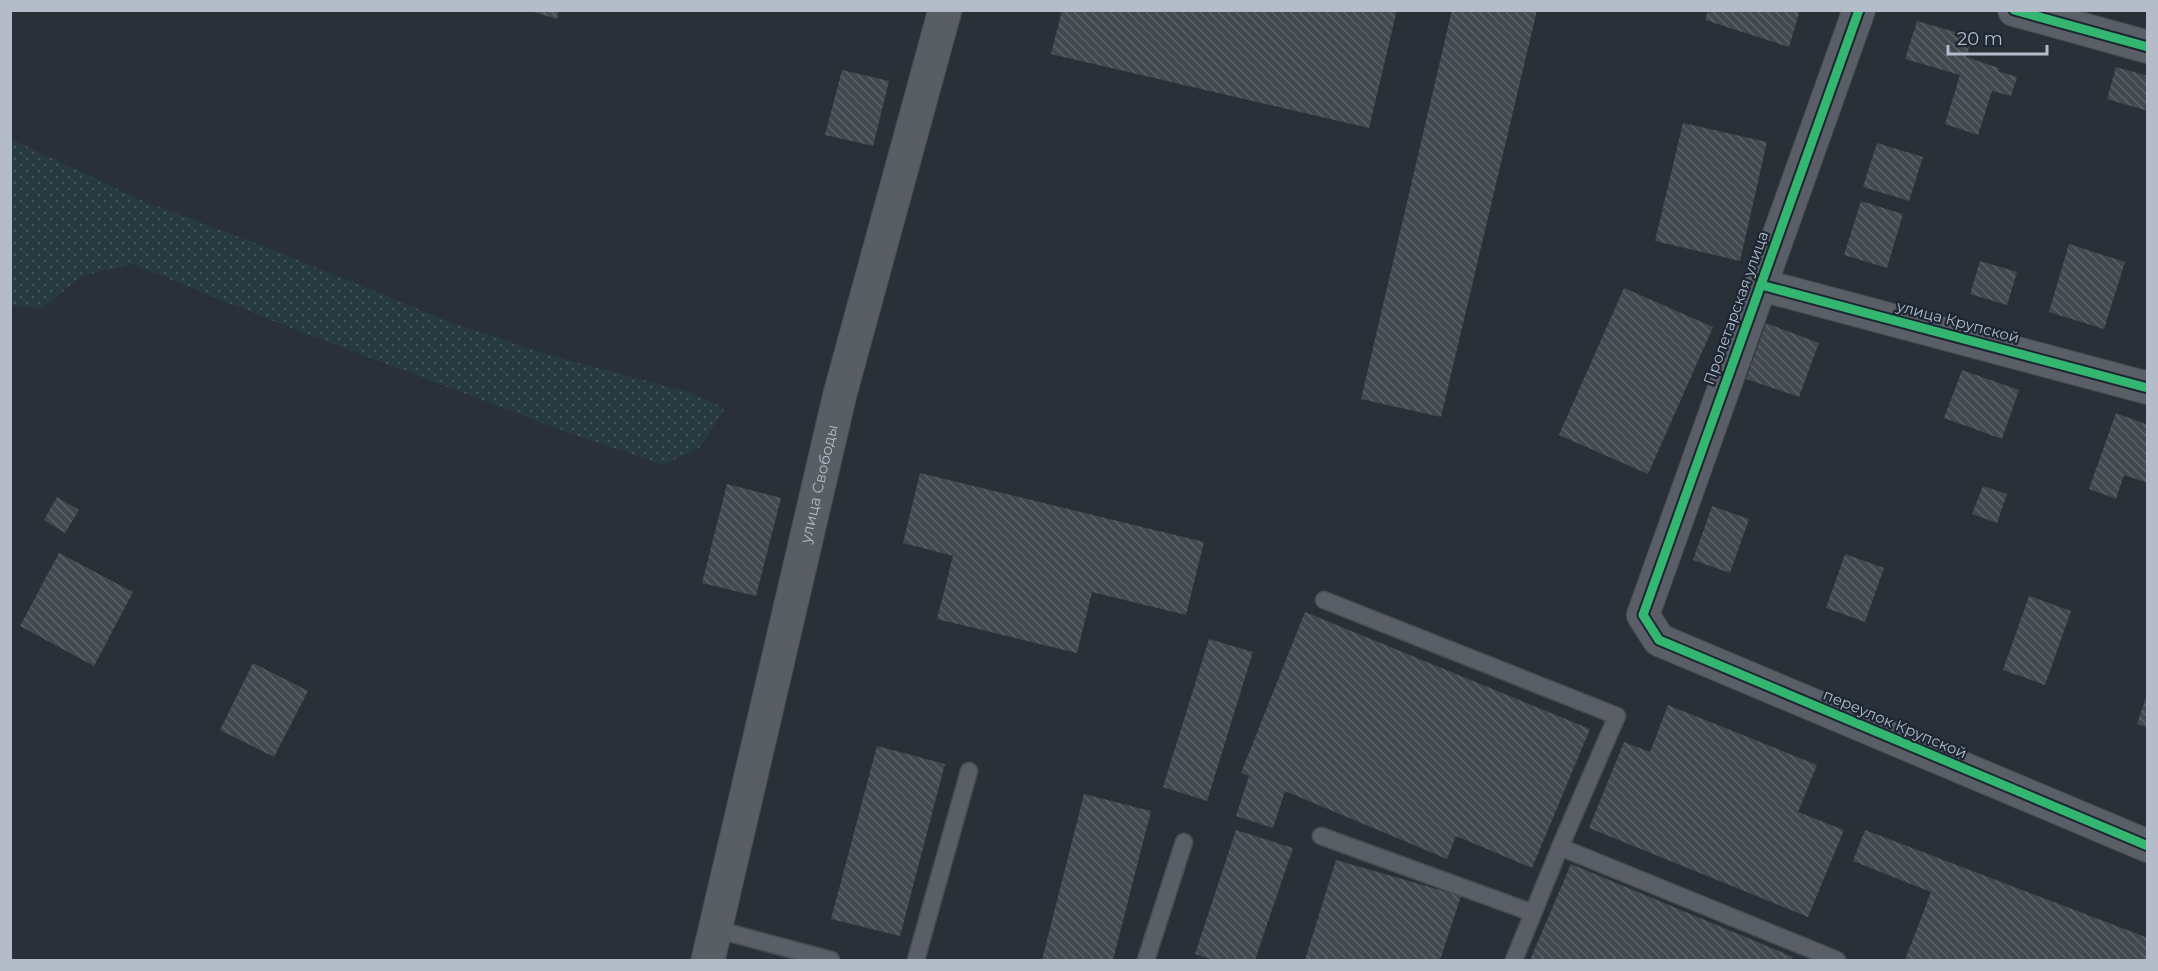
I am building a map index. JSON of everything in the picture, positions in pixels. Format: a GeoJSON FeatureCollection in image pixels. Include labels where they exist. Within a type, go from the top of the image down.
{"type":"FeatureCollection","features":[{"type":"Feature","properties":{"kind":"main road","name":"улица Свободы"},"geometry":{"type":"LineString","coordinates":[[708,960],[840,394],[945,10]]}},
{"type":"Feature","properties":{"kind":"street","name":"Пролетарская улица"},"geometry":{"type":"LineString","coordinates":[[1643,615],[1859,10]]}},
{"type":"Feature","properties":{"kind":"street"},"geometry":{"type":"LineString","coordinates":[[2014,10],[2148,48]]}},
{"type":"Feature","properties":{"kind":"street","name":"улица Крупской"},"geometry":{"type":"LineString","coordinates":[[1761,285],[2148,387]]}},
{"type":"Feature","properties":{"kind":"street","name":"переулок Крупской"},"geometry":{"type":"LineString","coordinates":[[1643,615],[1659,640],[2148,846]]}},
{"type":"Feature","properties":{"kind":"lane"},"geometry":{"type":"LineString","coordinates":[[1324,600],[1617,716],[1514,960]]}},
{"type":"Feature","properties":{"kind":"lane"},"geometry":{"type":"LineString","coordinates":[[916,960],[969,771]]}},
{"type":"Feature","properties":{"kind":"lane"},"geometry":{"type":"LineString","coordinates":[[1321,836],[1533,913]]}},
{"type":"Feature","properties":{"kind":"lane"},"geometry":{"type":"LineString","coordinates":[[1146,960],[1184,842]]}},
{"type":"Feature","properties":{"kind":"lane"},"geometry":{"type":"LineString","coordinates":[[1560,847],[1837,960]]}},
{"type":"Feature","properties":{"kind":"lane"},"geometry":{"type":"LineString","coordinates":[[715,929],[831,960]]}},
{"type":"Feature","properties":{"kind":"green space"},"geometry":{"type":"Polygon","coordinates":[[[11,139],[141,200],[273,250],[450,322],[553,356],[688,392],[725,408],[700,447],[663,465],[578,436],[278,323],[133,264],[82,276],[41,309],[11,305],[11,139]]]}},
{"type":"Feature","properties":{"kind":"building"},"geometry":{"type":"Polygon","coordinates":[[[527,10],[559,10],[557,19],[527,10]]]}},
{"type":"Feature","properties":{"kind":"building"},"geometry":{"type":"Polygon","coordinates":[[[1062,10],[1397,10],[1369,128],[1051,54],[1062,10]]]}},
{"type":"Feature","properties":{"kind":"building"},"geometry":{"type":"Polygon","coordinates":[[[1452,10],[1537,10],[1441,417],[1361,399],[1452,10]]]}},
{"type":"Feature","properties":{"kind":"building"},"geometry":{"type":"Polygon","coordinates":[[[1708,10],[1800,10],[1789,47],[1705,20],[1708,10]]]}},
{"type":"Feature","properties":{"kind":"building"},"geometry":{"type":"Polygon","coordinates":[[[1917,21],[1973,37],[1966,57],[1999,68],[1998,71],[2017,77],[2011,96],[1992,91],[1978,135],[1945,124],[1960,75],[1905,59],[1917,21]]]}},
{"type":"Feature","properties":{"kind":"building"},"geometry":{"type":"Polygon","coordinates":[[[2116,67],[2148,76],[2148,111],[2107,99],[2116,67]]]}},
{"type":"Feature","properties":{"kind":"building"},"geometry":{"type":"Polygon","coordinates":[[[842,70],[889,81],[873,146],[825,135],[842,70]]]}},
{"type":"Feature","properties":{"kind":"building"},"geometry":{"type":"Polygon","coordinates":[[[1683,123],[1767,142],[1740,261],[1655,241],[1683,123]]]}},
{"type":"Feature","properties":{"kind":"building"},"geometry":{"type":"Polygon","coordinates":[[[1877,143],[1923,157],[1909,201],[1863,187],[1877,143]]]}},
{"type":"Feature","properties":{"kind":"building"},"geometry":{"type":"Polygon","coordinates":[[[1861,201],[1903,214],[1887,268],[1844,255],[1861,201]]]}},
{"type":"Feature","properties":{"kind":"building"},"geometry":{"type":"Polygon","coordinates":[[[2069,244],[2125,262],[2104,329],[2049,312],[2069,244]]]}},
{"type":"Feature","properties":{"kind":"building"},"geometry":{"type":"Polygon","coordinates":[[[1980,261],[2017,272],[2007,305],[1970,294],[1980,261]]]}},
{"type":"Feature","properties":{"kind":"building"},"geometry":{"type":"Polygon","coordinates":[[[1624,288],[1713,327],[1648,474],[1559,435],[1624,288]]]}},
{"type":"Feature","properties":{"kind":"building"},"geometry":{"type":"Polygon","coordinates":[[[1766,323],[1819,343],[1799,397],[1746,379],[1766,323]]]}},
{"type":"Feature","properties":{"kind":"building"},"geometry":{"type":"Polygon","coordinates":[[[1962,370],[2019,390],[2002,439],[1944,418],[1962,370]]]}},
{"type":"Feature","properties":{"kind":"building"},"geometry":{"type":"Polygon","coordinates":[[[2116,413],[2148,425],[2148,483],[2124,475],[2116,499],[2089,489],[2116,413]]]}},
{"type":"Feature","properties":{"kind":"building"},"geometry":{"type":"Polygon","coordinates":[[[920,473],[1204,542],[1186,615],[1092,592],[1077,653],[937,619],[953,556],[903,543],[920,473]]]}},
{"type":"Feature","properties":{"kind":"building"},"geometry":{"type":"Polygon","coordinates":[[[727,484],[781,498],[756,596],[702,583],[727,484]]]}},
{"type":"Feature","properties":{"kind":"building"},"geometry":{"type":"Polygon","coordinates":[[[1983,486],[2007,494],[1997,523],[1972,514],[1983,486]]]}},
{"type":"Feature","properties":{"kind":"building"},"geometry":{"type":"Polygon","coordinates":[[[57,497],[79,510],[65,533],[44,520],[57,497]]]}},
{"type":"Feature","properties":{"kind":"building"},"geometry":{"type":"Polygon","coordinates":[[[1712,506],[1749,519],[1730,573],[1693,560],[1712,506]]]}},
{"type":"Feature","properties":{"kind":"building"},"geometry":{"type":"Polygon","coordinates":[[[59,553],[133,592],[94,666],[20,626],[59,553]]]}},
{"type":"Feature","properties":{"kind":"building"},"geometry":{"type":"Polygon","coordinates":[[[1845,554],[1884,568],[1865,622],[1826,608],[1845,554]]]}},
{"type":"Feature","properties":{"kind":"building"},"geometry":{"type":"Polygon","coordinates":[[[2029,596],[2071,611],[2045,685],[2003,670],[2029,596]]]}},
{"type":"Feature","properties":{"kind":"building"},"geometry":{"type":"Polygon","coordinates":[[[1305,612],[1590,729],[1532,868],[1456,836],[1447,859],[1285,791],[1273,828],[1236,816],[1249,776],[1241,773],[1305,612]]]}},
{"type":"Feature","properties":{"kind":"building"},"geometry":{"type":"Polygon","coordinates":[[[1209,639],[1253,652],[1207,801],[1163,787],[1209,639]]]}},
{"type":"Feature","properties":{"kind":"building"},"geometry":{"type":"Polygon","coordinates":[[[253,663],[308,691],[274,757],[220,730],[253,663]]]}},
{"type":"Feature","properties":{"kind":"building"},"geometry":{"type":"Polygon","coordinates":[[[2148,694],[2148,728],[2137,724],[2148,694]]]}},
{"type":"Feature","properties":{"kind":"building"},"geometry":{"type":"Polygon","coordinates":[[[1668,705],[1817,765],[1798,812],[1844,830],[1808,917],[1589,828],[1624,742],[1650,752],[1668,705]]]}},
{"type":"Feature","properties":{"kind":"building"},"geometry":{"type":"Polygon","coordinates":[[[877,746],[945,764],[900,936],[831,919],[877,746]]]}},
{"type":"Feature","properties":{"kind":"building"},"geometry":{"type":"Polygon","coordinates":[[[1084,794],[1151,811],[1113,960],[1042,960],[1084,794]]]}},
{"type":"Feature","properties":{"kind":"building"},"geometry":{"type":"Polygon","coordinates":[[[1236,830],[1293,848],[1255,960],[1214,960],[1195,954],[1236,830]]]}},
{"type":"Feature","properties":{"kind":"building"},"geometry":{"type":"Polygon","coordinates":[[[1865,830],[2148,938],[2148,960],[1905,960],[1931,892],[1853,861],[1865,830]]]}},
{"type":"Feature","properties":{"kind":"building"},"geometry":{"type":"Polygon","coordinates":[[[1336,860],[1461,896],[1440,960],[1305,960],[1336,860]]]}},
{"type":"Feature","properties":{"kind":"building"},"geometry":{"type":"Polygon","coordinates":[[[1571,864],[1793,957],[1791,960],[1530,960],[1571,864]]]}},
{"type":"Feature","properties":{"kind":"cycle path"},"geometry":{"type":"LineString","coordinates":[[1859,10],[1643,615],[1659,640],[2148,846]]}},
{"type":"Feature","properties":{"kind":"cycle path"},"geometry":{"type":"LineString","coordinates":[[2014,10],[2148,47]]}},
{"type":"Feature","properties":{"kind":"cycle path"},"geometry":{"type":"LineString","coordinates":[[1761,285],[2148,388]]}}]}
